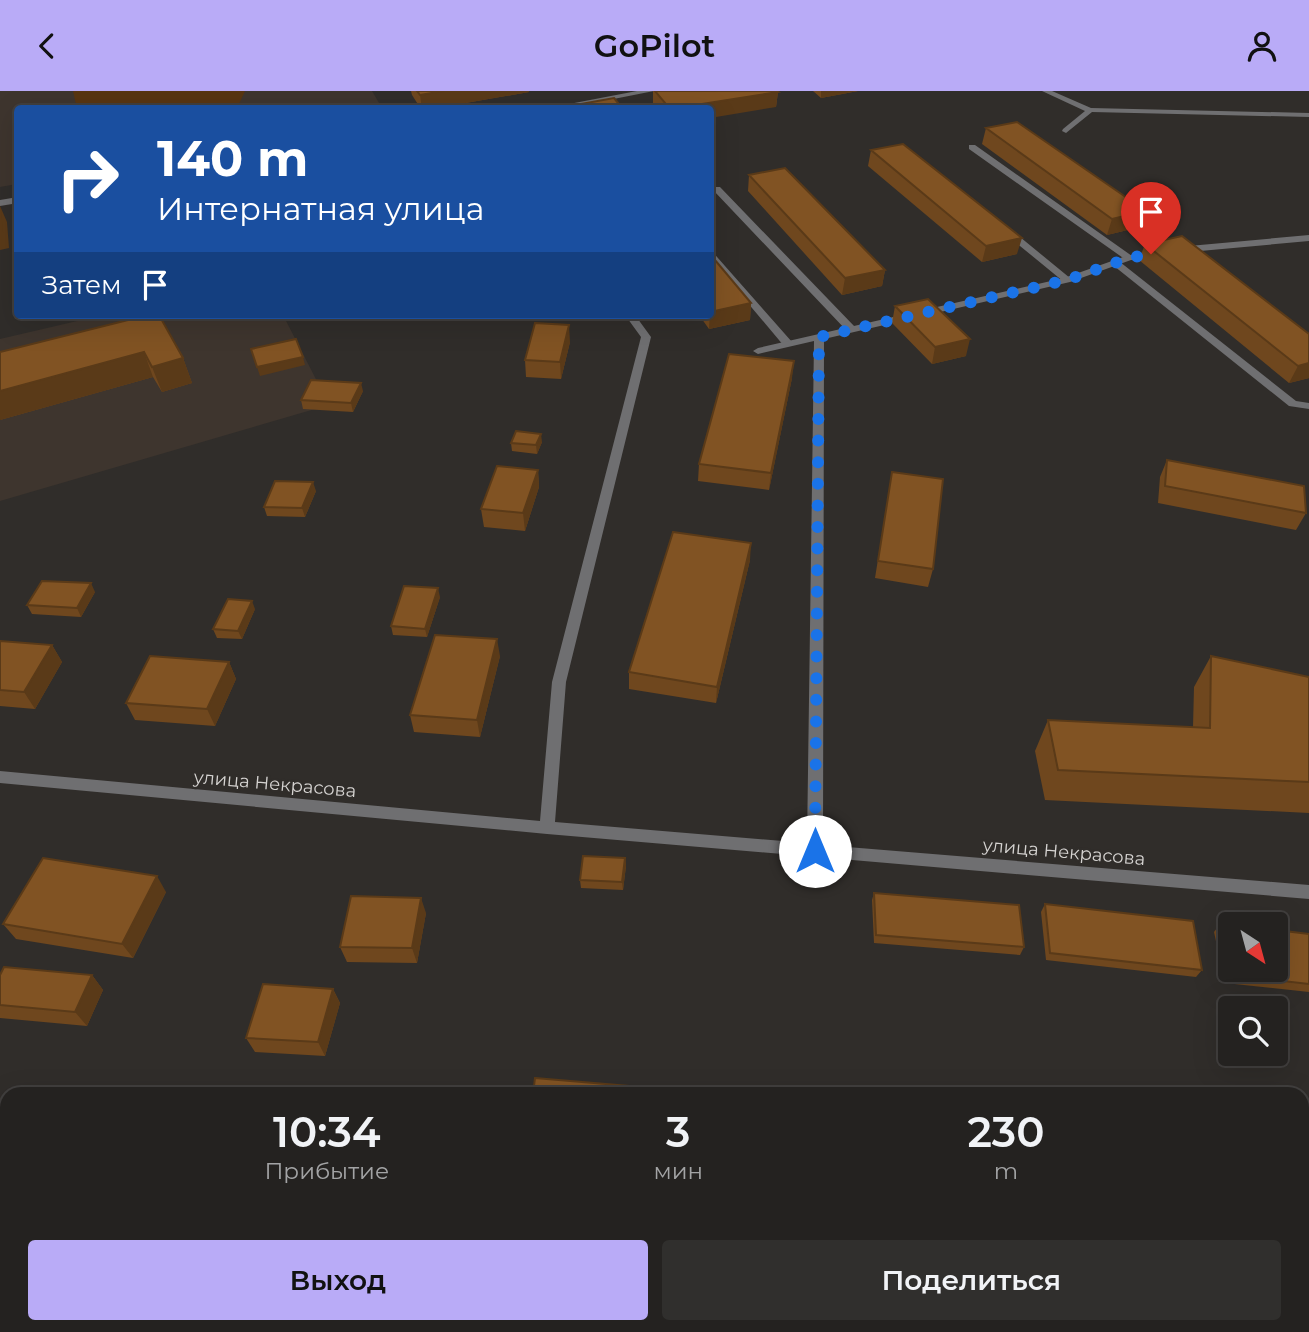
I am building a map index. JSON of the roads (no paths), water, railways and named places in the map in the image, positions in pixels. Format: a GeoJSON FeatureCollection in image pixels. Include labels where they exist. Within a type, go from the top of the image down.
{"type":"FeatureCollection","features":[{"type":"Feature","properties":{"kind":"street"},"geometry":{"type":"LineString","coordinates":[[570,105],[650,91]]}},
{"type":"Feature","properties":{"kind":"street"},"geometry":{"type":"LineString","coordinates":[[1046,91],[1090,110],[1138,114],[1309,115]]}},
{"type":"Feature","properties":{"kind":"street"},"geometry":{"type":"LineString","coordinates":[[1066,131],[1090,110]]}},
{"type":"Feature","properties":{"kind":"street"},"geometry":{"type":"LineString","coordinates":[[972,147],[1129,258]]}},
{"type":"Feature","properties":{"kind":"street"},"geometry":{"type":"LineString","coordinates":[[717,188],[851,330]]}},
{"type":"Feature","properties":{"kind":"street"},"geometry":{"type":"LineString","coordinates":[[996,222],[1067,280]]}},
{"type":"Feature","properties":{"kind":"street"},"geometry":{"type":"LineString","coordinates":[[758,351],[1067,280],[1129,258],[1309,238]]}},
{"type":"Feature","properties":{"kind":"street"},"geometry":{"type":"LineString","coordinates":[[714,257],[788,344]]}},
{"type":"Feature","properties":{"kind":"street"},"geometry":{"type":"LineString","coordinates":[[1117,264],[1293,404],[1309,406]]}},
{"type":"Feature","properties":{"kind":"street"},"geometry":{"type":"LineString","coordinates":[[547,828],[559,682],[646,337],[633,319]]}},
{"type":"Feature","properties":{"kind":"street"},"geometry":{"type":"LineString","coordinates":[[815,851],[819,337]]}},
{"type":"Feature","properties":{"kind":"street","name":"улица Некрасова"},"geometry":{"type":"LineString","coordinates":[[0,778],[547,828],[1309,892]]}}]}
